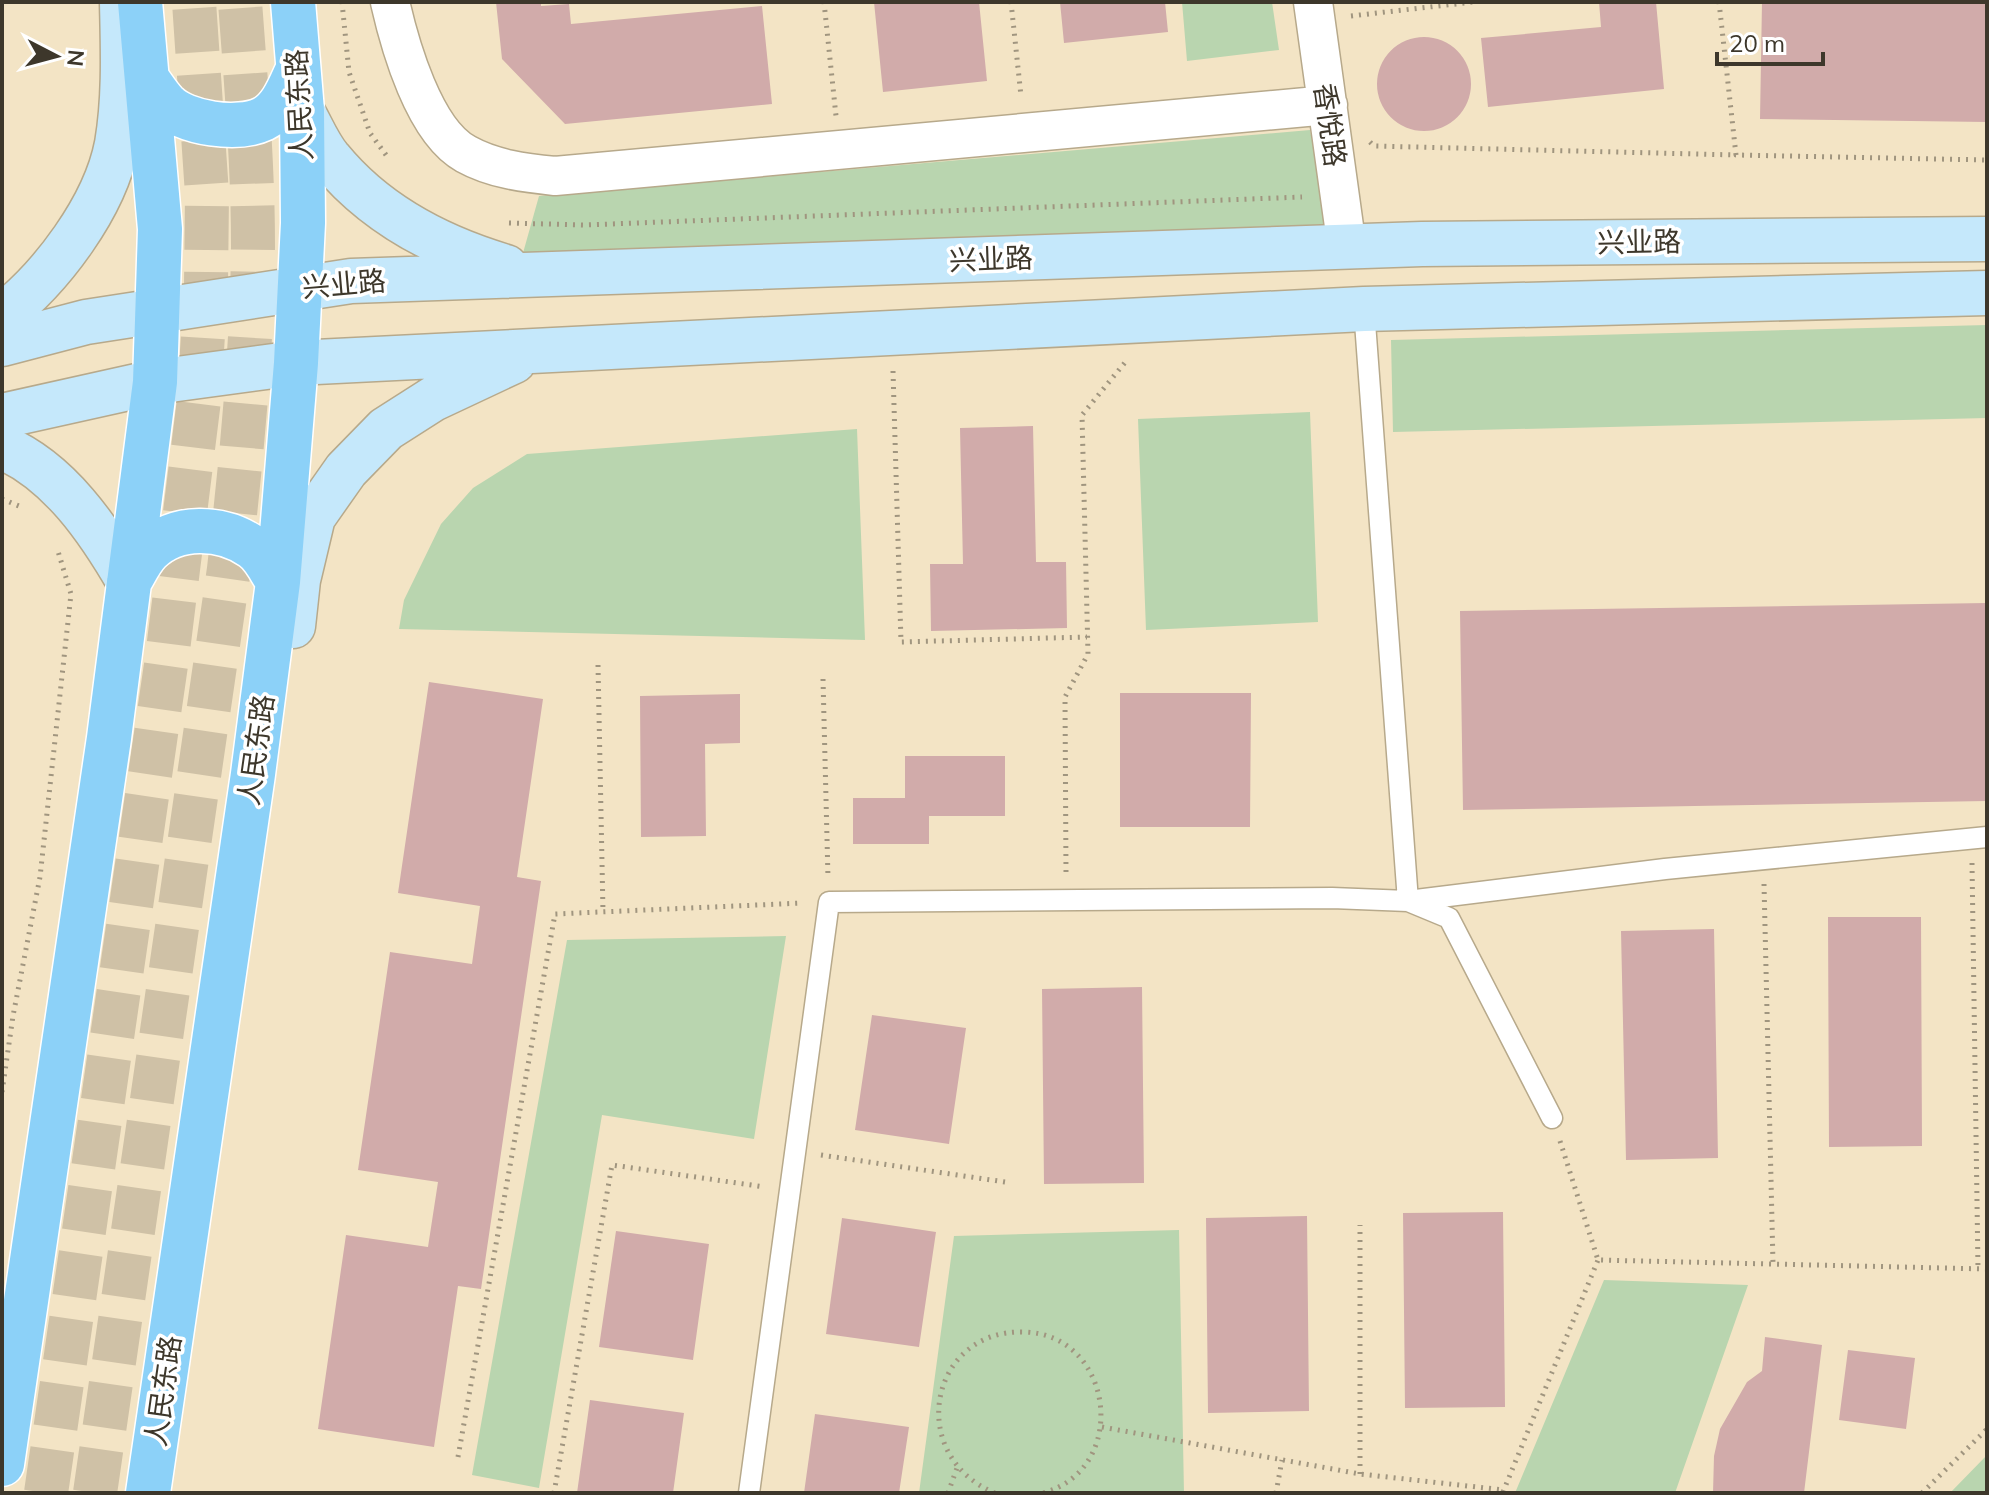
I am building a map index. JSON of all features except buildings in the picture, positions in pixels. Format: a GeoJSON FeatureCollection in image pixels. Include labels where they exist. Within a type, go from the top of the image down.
{"type":"FeatureCollection","features":[{"type":"Feature","properties":{"kind":"main road"},"geometry":{"type":"LineString","coordinates":[[2,316],[52,267],[101,193],[116,147],[123,96],[122,2]]}},
{"type":"Feature","properties":{"kind":"main road"},"geometry":{"type":"LineString","coordinates":[[2,1464],[155,382],[160,229],[140,2]]}},
{"type":"Feature","properties":{"kind":"main road","name":"人民东路"},"geometry":{"type":"LineString","coordinates":[[148,1493],[250,798],[278,582],[296,363],[303,223],[300,90],[293,2]]}},
{"type":"Feature","properties":{"kind":"main road"},"geometry":{"type":"LineString","coordinates":[[147,79],[167,106],[190,119],[233,125],[263,119],[284,99],[300,90],[328,157],[368,198],[420,233],[469,256],[531,275]]}},
{"type":"Feature","properties":{"kind":"main road","name":"兴业路"},"geometry":{"type":"LineString","coordinates":[[2,344],[86,322],[351,281],[1437,244],[1987,239]]}},
{"type":"Feature","properties":{"kind":"main road"},"geometry":{"type":"LineString","coordinates":[[2,416],[155,382],[296,363],[1364,309],[1987,293]]}},
{"type":"Feature","properties":{"kind":"main road"},"geometry":{"type":"LineString","coordinates":[[250,798],[278,718],[298,580],[313,517],[346,470],[386,429],[433,399],[533,351]]}},
{"type":"Feature","properties":{"kind":"main road"},"geometry":{"type":"LineString","coordinates":[[2,447],[19,454],[58,486],[103,538],[129,582]]}},
{"type":"Feature","properties":{"kind":"main road"},"geometry":{"type":"LineString","coordinates":[[129,582],[148,552],[169,536],[199,530],[220,531],[252,546],[264,558],[278,582]]}},
{"type":"Feature","properties":{"kind":"street"},"geometry":{"type":"LineString","coordinates":[[390,2],[415,82],[447,137],[463,152],[484,162],[530,174],[555,176],[1328,105]]}},
{"type":"Feature","properties":{"kind":"street","name":"香悅路"},"geometry":{"type":"LineString","coordinates":[[1314,11],[1347,248]]}},
{"type":"Feature","properties":{"kind":"lane"},"geometry":{"type":"LineString","coordinates":[[1364,309],[1408,901]]}},
{"type":"Feature","properties":{"kind":"lane"},"geometry":{"type":"LineString","coordinates":[[749,1493],[829,902],[1332,898],[1408,901],[1763,859],[1979,838]]}},
{"type":"Feature","properties":{"kind":"lane"},"geometry":{"type":"LineString","coordinates":[[1408,901],[1449,918],[1552,1118]]}},
{"type":"Feature","properties":{"kind":"path"},"geometry":{"type":"LineString","coordinates":[[824,2],[840,150]]}},
{"type":"Feature","properties":{"kind":"path"},"geometry":{"type":"LineString","coordinates":[[1011,2],[1025,133]]}},
{"type":"Feature","properties":{"kind":"path"},"geometry":{"type":"LineString","coordinates":[[1314,11],[1473,2]]}},
{"type":"Feature","properties":{"kind":"path"},"geometry":{"type":"LineString","coordinates":[[1719,2],[1736,155]]}},
{"type":"Feature","properties":{"kind":"path"},"geometry":{"type":"LineString","coordinates":[[1328,105],[1374,146],[1987,160]]}},
{"type":"Feature","properties":{"kind":"path"},"geometry":{"type":"LineString","coordinates":[[1066,900],[1065,697],[1088,654],[1082,415],[1161,319]]}},
{"type":"Feature","properties":{"kind":"path"},"geometry":{"type":"LineString","coordinates":[[892,334],[901,642],[1087,637]]}},
{"type":"Feature","properties":{"kind":"path"},"geometry":{"type":"LineString","coordinates":[[2,499],[25,508]]}},
{"type":"Feature","properties":{"kind":"path"},"geometry":{"type":"LineString","coordinates":[[2,1092],[40,877],[71,594],[56,543]]}},
{"type":"Feature","properties":{"kind":"path"},"geometry":{"type":"LineString","coordinates":[[598,665],[603,912]]}},
{"type":"Feature","properties":{"kind":"path"},"geometry":{"type":"LineString","coordinates":[[458,1457],[555,914],[829,902],[823,679]]}},
{"type":"Feature","properties":{"kind":"path"},"geometry":{"type":"LineString","coordinates":[[1978,1269],[1979,838]]}},
{"type":"Feature","properties":{"kind":"path"},"geometry":{"type":"LineString","coordinates":[[1763,859],[1773,1264]]}},
{"type":"Feature","properties":{"kind":"path"},"geometry":{"type":"LineString","coordinates":[[1102,1427],[1360,1474],[1503,1492],[1598,1260],[1552,1118]]}},
{"type":"Feature","properties":{"kind":"path"},"geometry":{"type":"LineString","coordinates":[[795,1151],[1005,1182]]}},
{"type":"Feature","properties":{"kind":"path"},"geometry":{"type":"LineString","coordinates":[[554,1493],[612,1165],[790,1191]]}},
{"type":"Feature","properties":{"kind":"path"},"geometry":{"type":"LineString","coordinates":[[1360,1225],[1360,1474]]}},
{"type":"Feature","properties":{"kind":"path"},"geometry":{"type":"LineString","coordinates":[[1598,1260],[1987,1269]]}},
{"type":"Feature","properties":{"kind":"path"},"geometry":{"type":"LineString","coordinates":[[995,1493],[977,1485],[957,1468],[943,1444],[937,1417],[941,1390],[953,1366],[973,1346],[998,1335],[1025,1331],[1052,1338],[1075,1353],[1092,1374],[1101,1400],[1102,1427],[1093,1453],[1077,1474],[1055,1490],[1043,1493]]}},
{"type":"Feature","properties":{"kind":"path"},"geometry":{"type":"LineString","coordinates":[[1922,1493],[1987,1429]]}},
{"type":"Feature","properties":{"kind":"path"},"geometry":{"type":"LineString","coordinates":[[1276,1493],[1282,1460]]}},
{"type":"Feature","properties":{"kind":"path"},"geometry":{"type":"LineString","coordinates":[[948,1493],[957,1468]]}},
{"type":"Feature","properties":{"kind":"green space"},"geometry":{"type":"Polygon","coordinates":[[[1182,2],[1272,2],[1279,50],[1187,61],[1182,2]]]}},
{"type":"Feature","properties":{"kind":"green space"},"geometry":{"type":"Polygon","coordinates":[[[1310,130],[1328,227],[523,253],[539,196],[1310,130]]]}},
{"type":"Feature","properties":{"kind":"green space"},"geometry":{"type":"Polygon","coordinates":[[[1987,325],[1987,418],[1393,432],[1391,340],[1987,325]]]}},
{"type":"Feature","properties":{"kind":"green space"},"geometry":{"type":"Polygon","coordinates":[[[1310,412],[1318,622],[1146,630],[1138,419],[1310,412]]]}},
{"type":"Feature","properties":{"kind":"green space"},"geometry":{"type":"Polygon","coordinates":[[[857,429],[865,640],[399,629],[404,600],[441,524],[473,488],[527,454],[857,429]]]}},
{"type":"Feature","properties":{"kind":"green space"},"geometry":{"type":"Polygon","coordinates":[[[786,936],[754,1139],[602,1115],[539,1488],[472,1475],[567,940],[786,936]]]}},
{"type":"Feature","properties":{"kind":"green space"},"geometry":{"type":"Polygon","coordinates":[[[1179,1230],[1184,1493],[919,1493],[954,1236],[1179,1230]]]}},
{"type":"Feature","properties":{"kind":"green space"},"geometry":{"type":"Polygon","coordinates":[[[1604,1280],[1748,1285],[1675,1493],[1515,1493],[1604,1280]]]}},
{"type":"Feature","properties":{"kind":"green space"},"geometry":{"type":"Polygon","coordinates":[[[1987,1455],[1987,1493],[1950,1493],[1987,1455]]]}},
{"type":"Feature","properties":{"kind":"tunnel"},"geometry":{"type":"LineString","coordinates":[[46,1493],[167,658],[199,400],[206,285],[207,194],[194,2]]}},
{"type":"Feature","properties":{"kind":"tunnel"},"geometry":{"type":"LineString","coordinates":[[95,1493],[229,569],[242,448],[251,327],[253,246],[240,2]]}}]}
